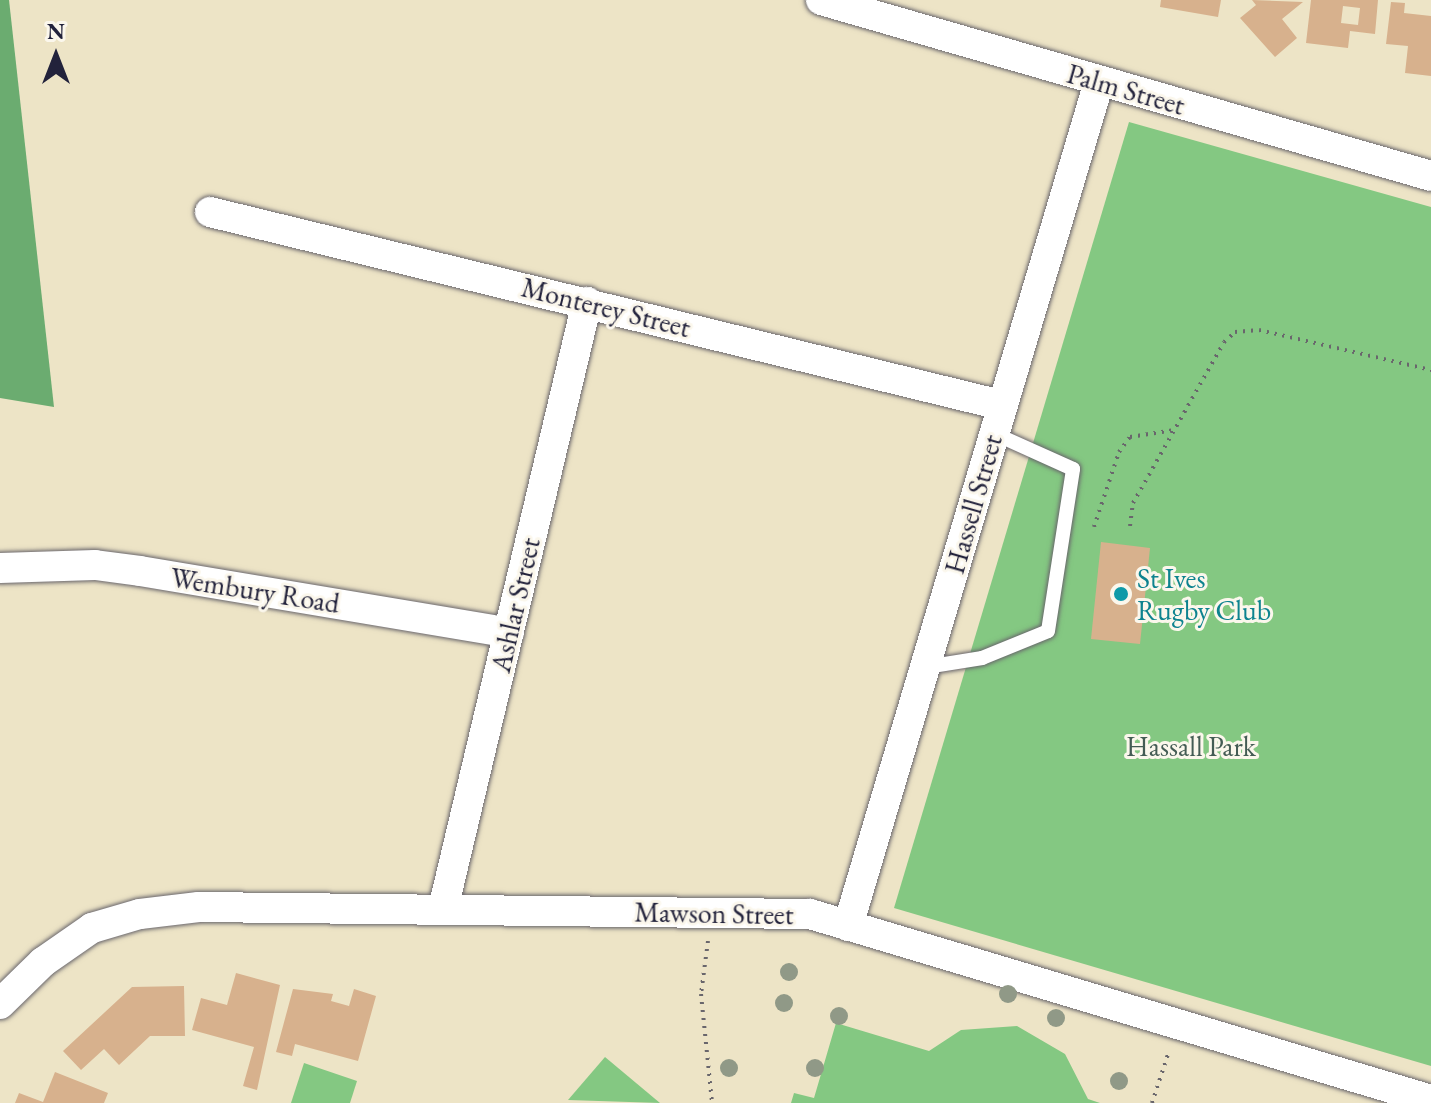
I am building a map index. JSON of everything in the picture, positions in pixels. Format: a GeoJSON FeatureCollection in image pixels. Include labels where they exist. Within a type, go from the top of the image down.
{"type":"FeatureCollection","features":[{"type":"Feature","properties":{"kind":"street","name":"Palm Street"},"geometry":{"type":"LineString","coordinates":[[821,0],[1431,176]]}},
{"type":"Feature","properties":{"kind":"street","name":"Hassell Street"},"geometry":{"type":"LineString","coordinates":[[848,926],[1099,82]]}},
{"type":"Feature","properties":{"kind":"street","name":"Monterey Street"},"geometry":{"type":"LineString","coordinates":[[210,212],[587,302],[997,419]]}},
{"type":"Feature","properties":{"kind":"street","name":"Ashlar Street"},"geometry":{"type":"LineString","coordinates":[[443,909],[587,302]]}},
{"type":"Feature","properties":{"kind":"street","name":"Wembury Road"},"geometry":{"type":"LineString","coordinates":[[0,568],[95,565],[509,633]]}},
{"type":"Feature","properties":{"kind":"street","name":"Mawson Street"},"geometry":{"type":"LineString","coordinates":[[0,1004],[43,962],[92,928],[140,914],[199,907],[810,914],[1431,1100]]}},
{"type":"Feature","properties":{"kind":"lane"},"geometry":{"type":"LineString","coordinates":[[926,667],[982,658],[1048,631],[1073,469],[997,419]]}},
{"type":"Feature","properties":{"kind":"path"},"geometry":{"type":"LineString","coordinates":[[1130,526],[1133,503],[1224,342],[1235,332],[1259,330],[1431,370]]}},
{"type":"Feature","properties":{"kind":"path"},"geometry":{"type":"LineString","coordinates":[[1094,527],[1119,452],[1130,437],[1174,430]]}},
{"type":"Feature","properties":{"kind":"path"},"geometry":{"type":"LineString","coordinates":[[708,941],[701,994],[712,1103]]}},
{"type":"Feature","properties":{"kind":"path"},"geometry":{"type":"LineString","coordinates":[[1152,1103],[1168,1054]]}},
{"type":"Feature","properties":{"kind":"green space"},"geometry":{"type":"Polygon","coordinates":[[[0,0],[9,0],[54,407],[0,398],[0,0]]]}},
{"type":"Feature","properties":{"kind":"green space","name":"Hassall Park"},"geometry":{"type":"Polygon","coordinates":[[[1129,122],[1431,207],[1431,1066],[894,908],[1129,122]]]}},
{"type":"Feature","properties":{"kind":"green space"},"geometry":{"type":"Polygon","coordinates":[[[836,1023],[929,1051],[961,1030],[1017,1026],[1065,1054],[1088,1099],[1100,1103],[791,1103],[794,1093],[814,1098],[836,1023]]]}},
{"type":"Feature","properties":{"kind":"green space"},"geometry":{"type":"Polygon","coordinates":[[[605,1057],[660,1103],[568,1100],[605,1057]]]}},
{"type":"Feature","properties":{"kind":"green space"},"geometry":{"type":"Polygon","coordinates":[[[304,1063],[357,1081],[350,1103],[291,1103],[304,1063]]]}},
{"type":"Feature","properties":{"kind":"building"},"geometry":{"type":"Polygon","coordinates":[[[1161,0],[1221,0],[1218,17],[1160,7],[1161,0]]]}},
{"type":"Feature","properties":{"kind":"building"},"geometry":{"type":"Polygon","coordinates":[[[1252,0],[1303,2],[1282,19],[1297,38],[1275,57],[1240,18],[1256,5],[1252,0]]]}},
{"type":"Feature","properties":{"kind":"building"},"geometry":{"type":"Polygon","coordinates":[[[1311,0],[1378,0],[1375,34],[1350,31],[1348,48],[1306,43],[1311,0]],[[1343,6],[1341,23],[1358,25],[1360,8],[1343,6]]]}},
{"type":"Feature","properties":{"kind":"building"},"geometry":{"type":"Polygon","coordinates":[[[1391,2],[1405,3],[1404,13],[1431,16],[1431,76],[1405,73],[1408,46],[1386,44],[1391,2]]]}},
{"type":"Feature","properties":{"kind":"building","name":"St Ives Rugby Club"},"geometry":{"type":"Polygon","coordinates":[[[1101,542],[1150,548],[1140,644],[1091,639],[1101,542]]]}},
{"type":"Feature","properties":{"kind":"building"},"geometry":{"type":"Polygon","coordinates":[[[236,973],[280,985],[257,1090],[243,1086],[254,1047],[192,1030],[201,998],[227,1005],[236,973]]]}},
{"type":"Feature","properties":{"kind":"building"},"geometry":{"type":"Polygon","coordinates":[[[184,986],[185,1036],[150,1036],[119,1065],[104,1049],[81,1070],[63,1051],[132,987],[184,986]]]}},
{"type":"Feature","properties":{"kind":"building"},"geometry":{"type":"Polygon","coordinates":[[[293,989],[333,994],[331,1001],[349,1006],[354,989],[376,996],[358,1061],[295,1044],[292,1056],[276,1052],[293,989]]]}},
{"type":"Feature","properties":{"kind":"building"},"geometry":{"type":"Polygon","coordinates":[[[55,1072],[108,1093],[104,1103],[15,1103],[19,1093],[43,1102],[55,1072]]]}},
{"type":"Feature","properties":{"kind":"place","name":"St Ives Rugby Club"},"geometry":{"type":"Point","coordinates":[1121,594]}}]}
